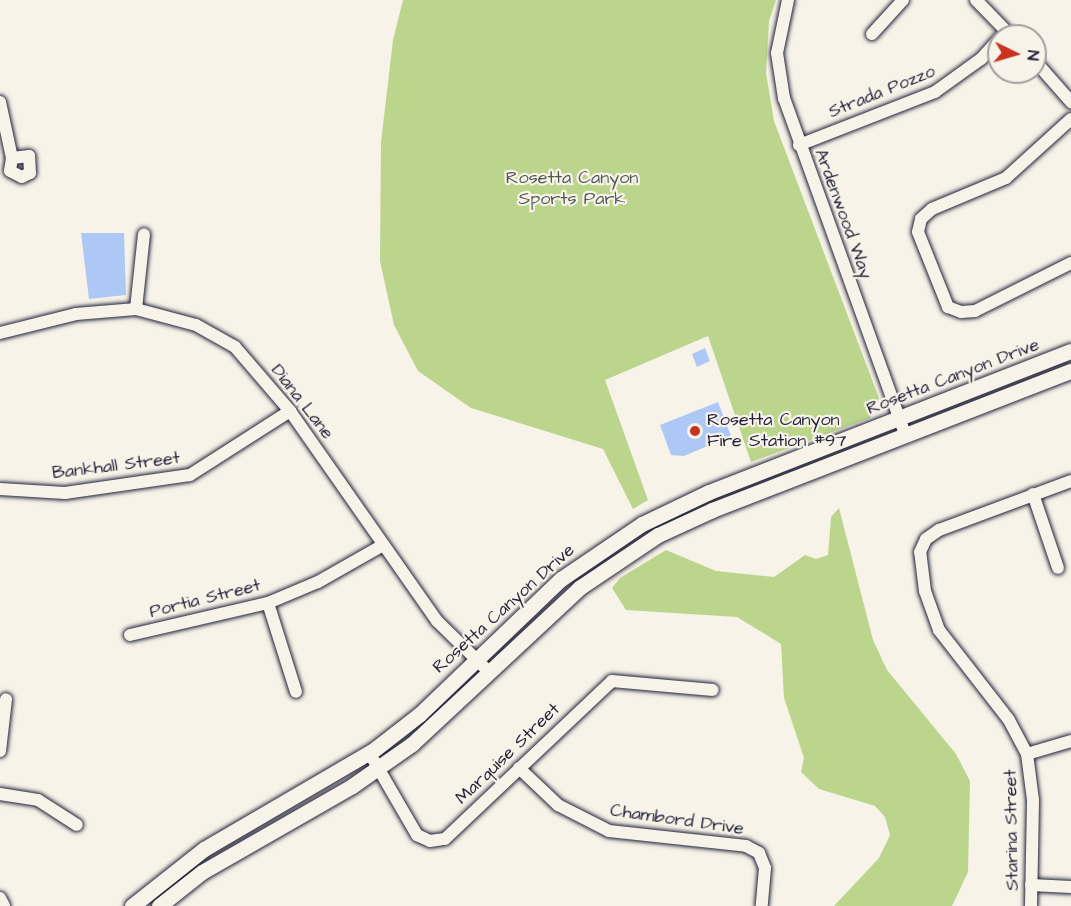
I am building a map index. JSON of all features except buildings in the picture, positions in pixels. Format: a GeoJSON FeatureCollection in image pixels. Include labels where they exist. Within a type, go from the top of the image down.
{"type":"FeatureCollection","features":[{"type":"Feature","properties":{"kind":"street","name":"Ardenwood Way"},"geometry":{"type":"LineString","coordinates":[[788,0],[777,53],[784,98],[799,145],[906,436]]}},
{"type":"Feature","properties":{"kind":"street"},"geometry":{"type":"LineString","coordinates":[[872,34],[903,0]]}},
{"type":"Feature","properties":{"kind":"street"},"geometry":{"type":"LineString","coordinates":[[976,0],[995,24]]}},
{"type":"Feature","properties":{"kind":"street","name":"Strada Pozzo"},"geometry":{"type":"LineString","coordinates":[[799,145],[935,92],[987,53]]}},
{"type":"Feature","properties":{"kind":"street"},"geometry":{"type":"LineString","coordinates":[[1047,75],[1071,102]]}},
{"type":"Feature","properties":{"kind":"street"},"geometry":{"type":"LineString","coordinates":[[0,102],[12,158]]}},
{"type":"Feature","properties":{"kind":"street"},"geometry":{"type":"LineString","coordinates":[[1071,119],[1006,178],[932,208],[921,219],[918,232],[948,307],[961,312],[975,311],[1071,263]]}},
{"type":"Feature","properties":{"kind":"street"},"geometry":{"type":"LineString","coordinates":[[136,309],[144,234]]}},
{"type":"Feature","properties":{"kind":"street","name":"Diana Lane"},"geometry":{"type":"LineString","coordinates":[[0,333],[76,314],[136,309],[196,325],[235,347],[290,411],[437,621],[489,672]]}},
{"type":"Feature","properties":{"kind":"street","name":"Rosetta Canyon Drive"},"geometry":{"type":"LineString","coordinates":[[132,906],[204,849],[369,754],[420,714],[561,579],[642,524],[709,492],[1071,351]]}},
{"type":"Feature","properties":{"kind":"street","name":"Rosetta Canyon Drive"},"geometry":{"type":"LineString","coordinates":[[159,906],[211,867],[379,769],[434,725],[579,588],[658,535],[1071,371]]}},
{"type":"Feature","properties":{"kind":"street","name":"Bankhall Street"},"geometry":{"type":"LineString","coordinates":[[0,489],[65,494],[190,475],[290,411]]}},
{"type":"Feature","properties":{"kind":"street"},"geometry":{"type":"LineString","coordinates":[[1071,481],[939,530],[926,539],[920,552],[925,591],[939,630],[1009,720],[1027,754],[1071,741]]}},
{"type":"Feature","properties":{"kind":"street"},"geometry":{"type":"LineString","coordinates":[[1033,494],[1058,568]]}},
{"type":"Feature","properties":{"kind":"street","name":"Portia Street"},"geometry":{"type":"LineString","coordinates":[[130,635],[268,603],[318,582],[383,545]]}},
{"type":"Feature","properties":{"kind":"street"},"geometry":{"type":"LineString","coordinates":[[268,603],[296,692]]}},
{"type":"Feature","properties":{"kind":"street","name":"Marquise Street"},"geometry":{"type":"LineString","coordinates":[[369,754],[417,835],[430,841],[445,839],[612,681],[713,690]]}},
{"type":"Feature","properties":{"kind":"street"},"geometry":{"type":"LineString","coordinates":[[0,751],[6,699]]}},
{"type":"Feature","properties":{"kind":"street","name":"Starina Street"},"geometry":{"type":"LineString","coordinates":[[1027,754],[1033,800],[1031,906]]}},
{"type":"Feature","properties":{"kind":"street","name":"Chambord Drive"},"geometry":{"type":"LineString","coordinates":[[519,768],[558,805],[609,831],[746,846],[759,853],[765,868],[762,906]]}},
{"type":"Feature","properties":{"kind":"street"},"geometry":{"type":"LineString","coordinates":[[0,794],[38,800],[77,825]]}},
{"type":"Feature","properties":{"kind":"street"},"geometry":{"type":"LineString","coordinates":[[1031,885],[1071,887]]}},
{"type":"Feature","properties":{"kind":"street"},"geometry":{"type":"LineString","coordinates":[[0,898],[4,906]]}},
{"type":"Feature","properties":{"kind":"green space","name":"Rosetta Canyon Sports Park"},"geometry":{"type":"Polygon","coordinates":[[[403,0],[776,0],[769,21],[766,73],[774,121],[879,398],[870,418],[751,462],[708,336],[605,380],[648,500],[633,509],[603,449],[471,408],[418,371],[394,325],[380,261],[381,142],[393,40],[403,0]]]}},
{"type":"Feature","properties":{"kind":"green space"},"geometry":{"type":"Polygon","coordinates":[[[839,508],[873,640],[887,670],[956,754],[970,781],[968,872],[952,906],[834,906],[879,858],[890,835],[885,817],[875,806],[819,789],[801,772],[804,758],[784,698],[781,644],[737,617],[626,610],[612,588],[620,578],[666,550],[716,571],[774,577],[805,555],[816,559],[828,555],[831,517],[839,508]]]}},
{"type":"Feature","properties":{"kind":"place","name":"Rosetta Canyon Fire Station #97"},"geometry":{"type":"Point","coordinates":[695,431]}}]}
